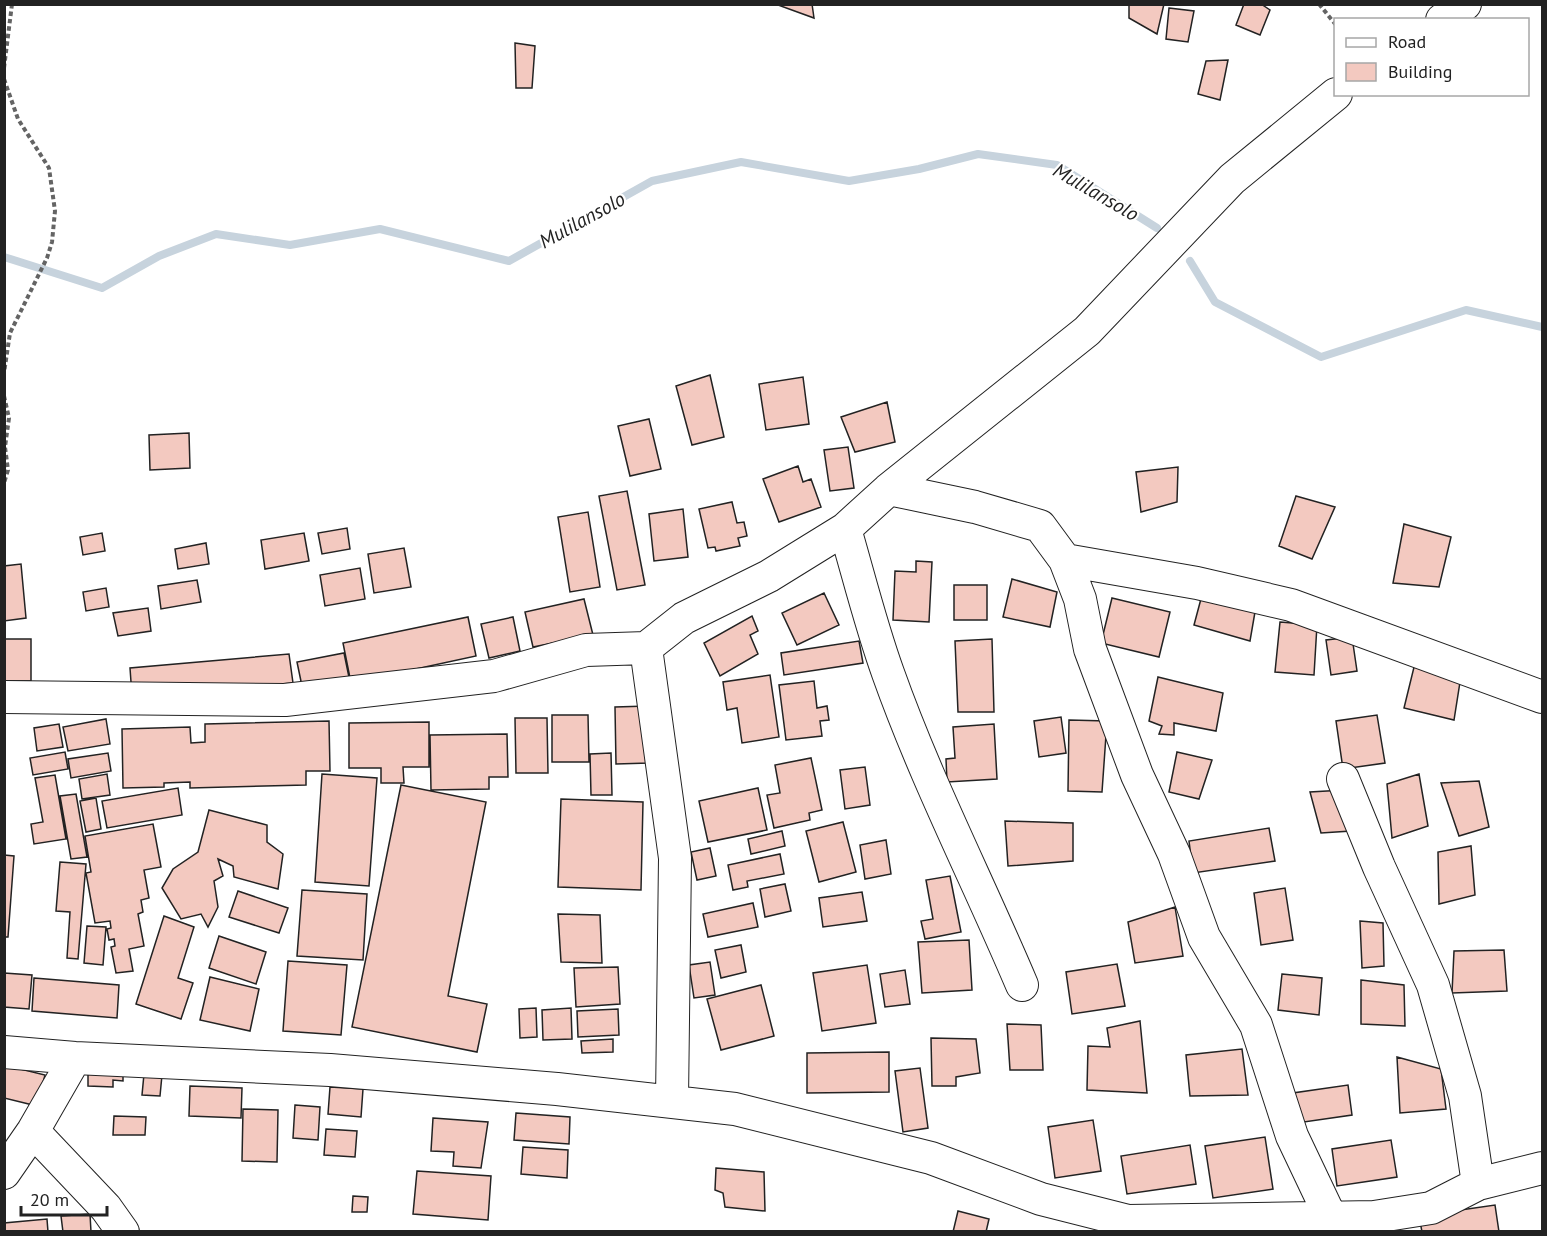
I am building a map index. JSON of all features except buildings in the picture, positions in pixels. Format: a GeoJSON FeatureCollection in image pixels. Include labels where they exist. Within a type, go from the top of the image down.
{"type":"FeatureCollection","features":[{"type":"Feature","properties":{"kind":"street"},"geometry":{"type":"LineString","coordinates":[[1445,18],[1465,4]]}},
{"type":"Feature","properties":{"kind":"street"},"geometry":{"type":"LineString","coordinates":[[4,697],[285,700],[494,675],[586,650],[646,648],[684,618],[769,576],[845,529],[889,489],[1087,331],[1232,179],[1334,95]]}},
{"type":"Feature","properties":{"kind":"street"},"geometry":{"type":"LineString","coordinates":[[889,489],[975,507],[1040,526],[1065,560],[1080,599],[1090,649],[1137,775],[1174,854],[1204,937],[1256,1025],[1292,1136],[1330,1216]]}},
{"type":"Feature","properties":{"kind":"street"},"geometry":{"type":"LineString","coordinates":[[845,529],[888,673],[945,813],[974,873],[1022,985]]}},
{"type":"Feature","properties":{"kind":"street"},"geometry":{"type":"LineString","coordinates":[[1065,560],[1197,583],[1291,605],[1542,697]]}},
{"type":"Feature","properties":{"kind":"street"},"geometry":{"type":"LineString","coordinates":[[646,648],[675,858],[672,1101]]}},
{"type":"Feature","properties":{"kind":"street"},"geometry":{"type":"LineString","coordinates":[[1343,779],[1379,867],[1433,985],[1465,1096],[1478,1184]]}},
{"type":"Feature","properties":{"kind":"street"},"geometry":{"type":"LineString","coordinates":[[4,1052],[75,1058],[330,1070],[557,1089],[735,1109],[931,1158],[1041,1198],[1128,1221],[1374,1217],[1431,1208],[1478,1184],[1542,1167]]}},
{"type":"Feature","properties":{"kind":"street"},"geometry":{"type":"LineString","coordinates":[[4,1173],[33,1131],[75,1058]]}},
{"type":"Feature","properties":{"kind":"street"},"geometry":{"type":"LineString","coordinates":[[33,1131],[106,1208],[123,1232]]}},
{"type":"Feature","properties":{"kind":"path"},"geometry":{"type":"LineString","coordinates":[[4,68],[12,4]]}},
{"type":"Feature","properties":{"kind":"path"},"geometry":{"type":"LineString","coordinates":[[1319,4],[1334,24]]}},
{"type":"Feature","properties":{"kind":"path"},"geometry":{"type":"LineString","coordinates":[[4,79],[18,119],[49,168],[55,211],[52,242],[47,258],[10,333],[4,373]]}},
{"type":"Feature","properties":{"kind":"path"},"geometry":{"type":"LineString","coordinates":[[4,396],[9,418],[5,447],[8,470],[4,483]]}},
{"type":"Feature","properties":{"kind":"waterway","name":"Mulilansolo"},"geometry":{"type":"LineString","coordinates":[[4,257],[102,288],[159,256],[216,234],[290,245],[380,229],[509,261],[652,181],[741,162],[849,181],[919,169],[978,154],[1057,165],[1157,228]]}},
{"type":"Feature","properties":{"kind":"waterway","name":"Mulilansolo"},"geometry":{"type":"LineString","coordinates":[[1190,261],[1215,302],[1321,357],[1466,310],[1542,327]]}}]}
